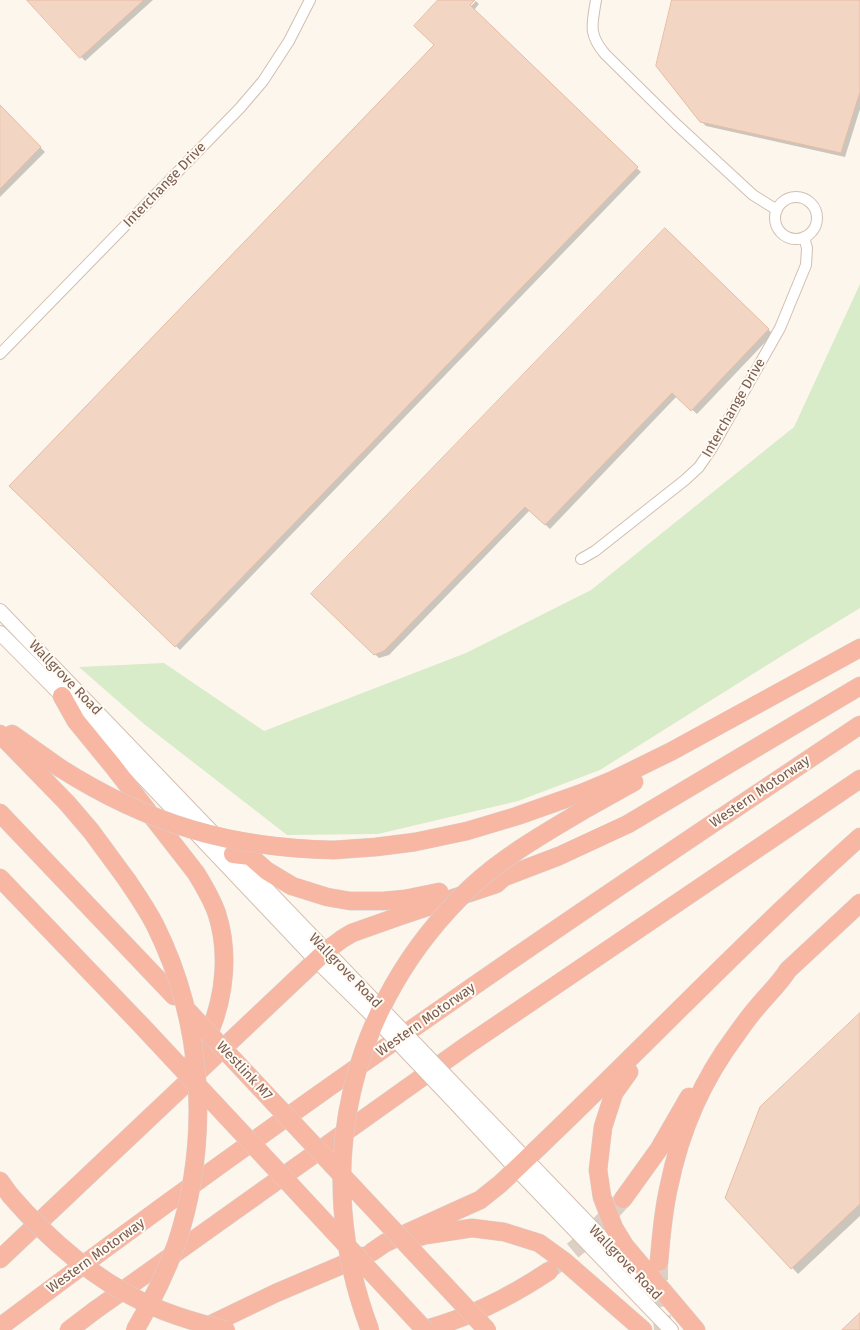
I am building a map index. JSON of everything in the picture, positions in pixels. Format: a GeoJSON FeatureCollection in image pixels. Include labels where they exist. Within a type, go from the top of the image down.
{"type":"FeatureCollection","features":[{"type":"Feature","properties":{"kind":"highway"},"geometry":{"type":"LineString","coordinates":[[0,725],[60,768],[97,790],[133,808],[172,824],[212,836],[292,848],[334,850],[376,847],[415,842],[467,831],[582,793],[672,751],[860,648]]}},
{"type":"Feature","properties":{"kind":"highway"},"geometry":{"type":"LineString","coordinates":[[370,1330],[349,1260],[343,1217],[343,1147],[348,1106],[358,1069],[374,1023],[392,987],[413,954],[440,919],[471,887],[525,845],[582,811],[860,658]]}},
{"type":"Feature","properties":{"kind":"highway"},"geometry":{"type":"LineString","coordinates":[[0,1259],[321,956],[342,939],[352,933],[496,884],[504,877],[559,856],[628,824],[860,686]]}},
{"type":"Feature","properties":{"kind":"highway"},"geometry":{"type":"LineString","coordinates":[[62,696],[76,721],[196,873],[208,893],[221,927],[224,953],[220,998],[210,1031],[187,1070],[181,1089]]}},
{"type":"Feature","properties":{"kind":"highway","name":"Western Motorway"},"geometry":{"type":"LineString","coordinates":[[0,1327],[211,1171],[447,1004],[860,726]]}},
{"type":"Feature","properties":{"kind":"highway"},"geometry":{"type":"LineString","coordinates":[[0,734],[67,803],[96,837],[127,880],[154,925],[168,955],[186,1013],[193,1044],[198,1103],[196,1158],[190,1192],[176,1245],[162,1279],[135,1330]]}},
{"type":"Feature","properties":{"kind":"highway"},"geometry":{"type":"LineString","coordinates":[[69,1330],[94,1310],[466,1046],[860,779]]}},
{"type":"Feature","properties":{"kind":"highway","name":"Westlink M7"},"geometry":{"type":"LineString","coordinates":[[0,814],[174,996],[487,1330]]}},
{"type":"Feature","properties":{"kind":"highway"},"geometry":{"type":"LineString","coordinates":[[372,1252],[386,1243],[480,1200],[500,1184],[632,1057],[744,945],[860,837]]}},
{"type":"Feature","properties":{"kind":"highway"},"geometry":{"type":"LineString","coordinates":[[234,854],[250,856],[267,871],[292,886],[328,897],[350,901],[405,899],[450,890],[496,876],[504,877]]}},
{"type":"Feature","properties":{"kind":"highway"},"geometry":{"type":"LineString","coordinates":[[0,878],[142,1026],[424,1330],[483,1309],[526,1286],[549,1271]]}},
{"type":"Feature","properties":{"kind":"highway"},"geometry":{"type":"LineString","coordinates":[[659,1262],[663,1220],[679,1147],[708,1077],[735,1036],[788,970],[860,903]]}},
{"type":"Feature","properties":{"kind":"highway"},"geometry":{"type":"LineString","coordinates":[[623,1199],[659,1148],[713,1056],[729,1033],[779,973],[788,970]]}},
{"type":"Feature","properties":{"kind":"highway"},"geometry":{"type":"LineString","coordinates":[[632,1057],[630,1070],[614,1093],[602,1127],[598,1170],[602,1197],[614,1228],[625,1246],[696,1330]]}},
{"type":"Feature","properties":{"kind":"highway"},"geometry":{"type":"LineString","coordinates":[[0,1181],[29,1217],[75,1260],[144,1303],[226,1330]]}},
{"type":"Feature","properties":{"kind":"highway"},"geometry":{"type":"LineString","coordinates":[[198,1330],[276,1293],[372,1252],[426,1235],[472,1228],[504,1232],[539,1243],[564,1261],[643,1330]]}},
{"type":"Feature","properties":{"kind":"main road","name":"Wallgrove Road"},"geometry":{"type":"LineString","coordinates":[[0,610],[234,854],[321,956]]}},
{"type":"Feature","properties":{"kind":"main road","name":"Wallgrove Road"},"geometry":{"type":"LineString","coordinates":[[0,633],[374,1009],[522,1164],[672,1330]]}},
{"type":"Feature","properties":{"kind":"main road","name":"Wallgrove Road"},"geometry":{"type":"LineString","coordinates":[[522,1164],[690,1330]]}},
{"type":"Feature","properties":{"kind":"street","name":"Interchange Drive"},"geometry":{"type":"LineString","coordinates":[[0,354],[240,108],[264,81],[289,42],[310,0]]}},
{"type":"Feature","properties":{"kind":"street"},"geometry":{"type":"LineString","coordinates":[[596,0],[592,29],[596,44],[676,124],[753,195],[777,210]]}},
{"type":"Feature","properties":{"kind":"street"},"geometry":{"type":"LineString","coordinates":[[795,198],[806,200],[816,214],[815,225],[809,234],[793,239],[783,235],[776,226],[777,210],[784,201],[795,198]]}},
{"type":"Feature","properties":{"kind":"street","name":"Interchange Drive"},"geometry":{"type":"LineString","coordinates":[[581,560],[595,551],[699,467],[734,411],[780,328],[806,265],[807,248],[804,237]]}},
{"type":"Feature","properties":{"kind":"green space"},"geometry":{"type":"Polygon","coordinates":[[[860,284],[860,608],[600,770],[518,801],[378,834],[287,835],[144,724],[79,667],[164,663],[264,731],[466,653],[591,590],[794,427],[860,284]]]}},
{"type":"Feature","properties":{"kind":"building"},"geometry":{"type":"Polygon","coordinates":[[[27,0],[144,0],[80,58],[27,0]]]}},
{"type":"Feature","properties":{"kind":"building"},"geometry":{"type":"Polygon","coordinates":[[[438,0],[475,0],[470,5],[638,167],[175,647],[9,486],[434,45],[414,26],[438,0]]]}},
{"type":"Feature","properties":{"kind":"building"},"geometry":{"type":"Polygon","coordinates":[[[672,0],[860,0],[860,92],[841,153],[700,122],[656,66],[672,0]]]}},
{"type":"Feature","properties":{"kind":"building"},"geometry":{"type":"Polygon","coordinates":[[[0,105],[41,147],[0,189],[0,105]]]}},
{"type":"Feature","properties":{"kind":"building"},"geometry":{"type":"Polygon","coordinates":[[[665,228],[769,329],[691,411],[672,393],[545,525],[525,507],[384,651],[374,655],[311,594],[665,228]]]}},
{"type":"Feature","properties":{"kind":"building"},"geometry":{"type":"Polygon","coordinates":[[[860,1013],[860,1204],[791,1269],[725,1198],[760,1107],[860,1013]]]}},
{"type":"Feature","properties":{"kind":"building"},"geometry":{"type":"Polygon","coordinates":[[[860,1313],[860,1330],[842,1330],[860,1313]]]}},
{"type":"Feature","properties":{"kind":"tunnel"},"geometry":{"type":"LineString","coordinates":[[552,1268],[590,1236],[623,1199]]}},
{"type":"Feature","properties":{"kind":"tunnel"},"geometry":{"type":"LineString","coordinates":[[659,1262],[659,1289],[663,1330]]}}]}
